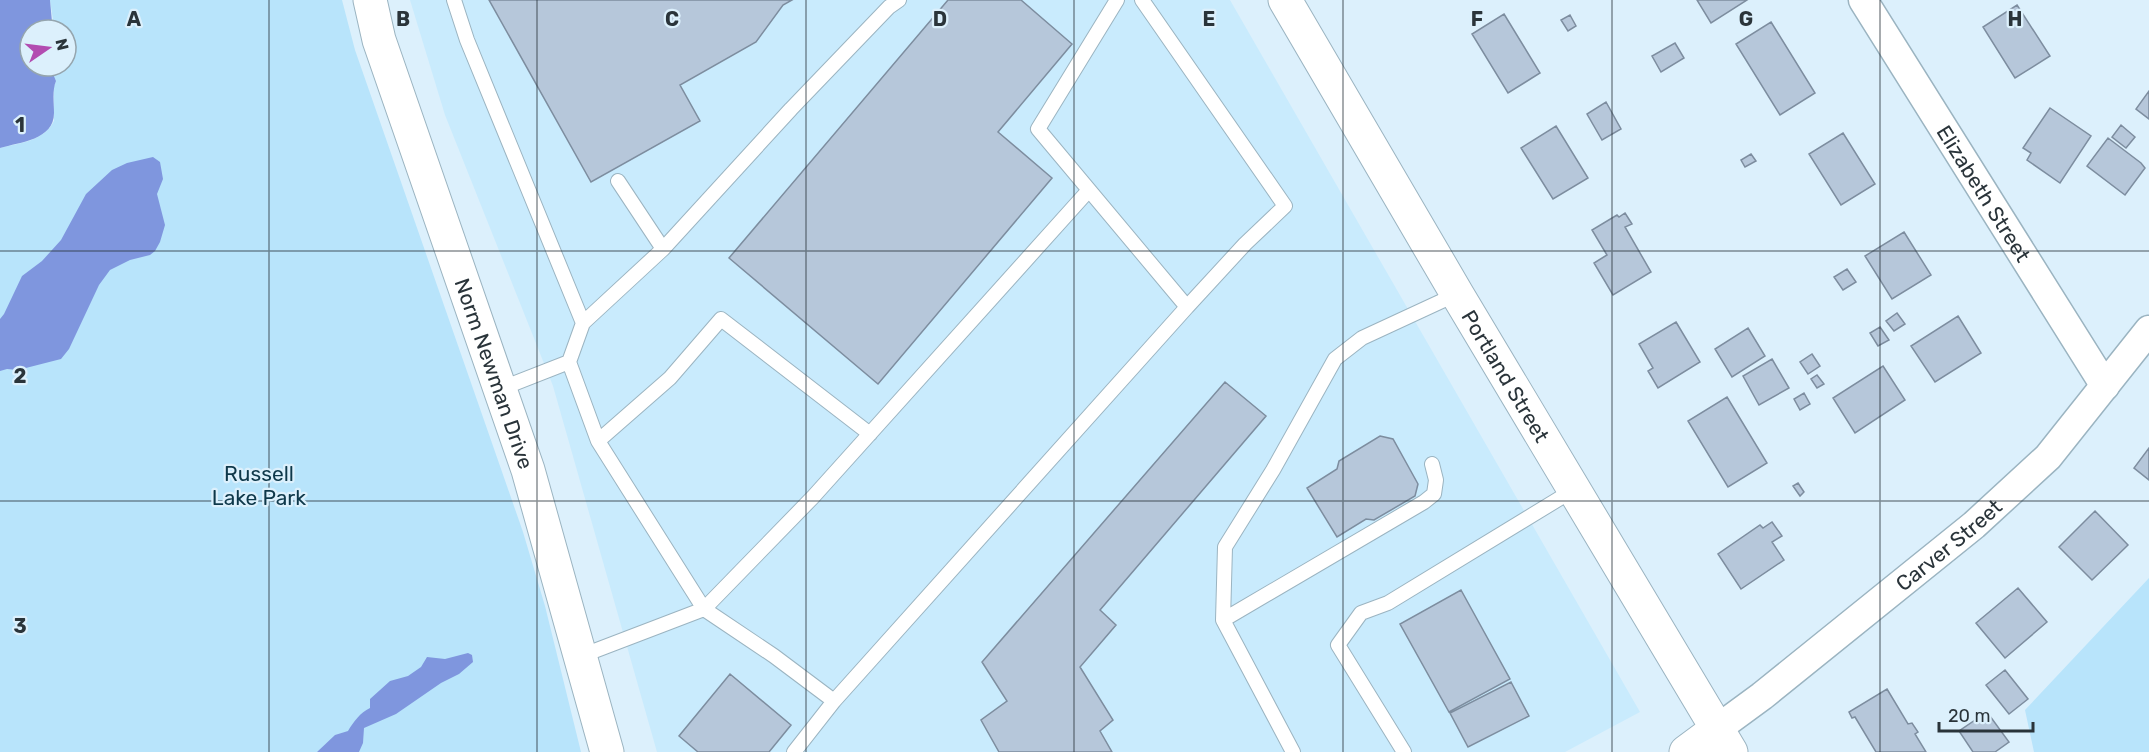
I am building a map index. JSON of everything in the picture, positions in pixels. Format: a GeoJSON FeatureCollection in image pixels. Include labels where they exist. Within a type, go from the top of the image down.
{"type":"FeatureCollection","features":[{"type":"Feature","properties":{"kind":"main road","name":"Norm Newman Drive"},"geometry":{"type":"LineString","coordinates":[[370,0],[379,40],[528,470],[607,752]]}},
{"type":"Feature","properties":{"kind":"main road","name":"Portland Street"},"geometry":{"type":"LineString","coordinates":[[1285,0],[1457,294],[1724,741]]}},
{"type":"Feature","properties":{"kind":"main road"},"geometry":{"type":"LineString","coordinates":[[1686,752],[1724,741]]}},
{"type":"Feature","properties":{"kind":"street","name":"Elizabeth Street"},"geometry":{"type":"LineString","coordinates":[[1863,0],[2105,386]]}},
{"type":"Feature","properties":{"kind":"street","name":"Carver Street"},"geometry":{"type":"LineString","coordinates":[[1724,741],[1789,674],[1974,525],[2048,457],[2149,330]]}},
{"type":"Feature","properties":{"kind":"lane"},"geometry":{"type":"LineString","coordinates":[[454,0],[467,40],[583,323]]}},
{"type":"Feature","properties":{"kind":"lane"},"geometry":{"type":"LineString","coordinates":[[834,701],[774,656],[704,609],[597,441],[569,362],[583,323],[663,249],[791,109],[899,0]]}},
{"type":"Feature","properties":{"kind":"lane"},"geometry":{"type":"LineString","coordinates":[[1117,0],[1038,129],[1186,307]]}},
{"type":"Feature","properties":{"kind":"lane"},"geometry":{"type":"LineString","coordinates":[[794,752],[834,701],[1186,307],[1245,244],[1285,206],[1142,0]]}},
{"type":"Feature","properties":{"kind":"lane"},"geometry":{"type":"LineString","coordinates":[[618,182],[663,249]]}},
{"type":"Feature","properties":{"kind":"lane"},"geometry":{"type":"LineString","coordinates":[[581,656],[704,609],[813,497],[1089,190]]}},
{"type":"Feature","properties":{"kind":"lane"},"geometry":{"type":"LineString","coordinates":[[1293,752],[1223,620],[1226,547],[1274,470],[1335,359],[1362,338],[1457,294]]}},
{"type":"Feature","properties":{"kind":"lane"},"geometry":{"type":"LineString","coordinates":[[597,441],[670,378],[721,319],[870,434]]}},
{"type":"Feature","properties":{"kind":"lane"},"geometry":{"type":"LineString","coordinates":[[500,389],[569,362]]}},
{"type":"Feature","properties":{"kind":"lane"},"geometry":{"type":"LineString","coordinates":[[1223,620],[1424,502],[1434,494],[1436,480],[1432,464]]}},
{"type":"Feature","properties":{"kind":"lane"},"geometry":{"type":"LineString","coordinates":[[1404,752],[1338,645],[1361,613],[1388,603],[1575,489]]}},
{"type":"Feature","properties":{"kind":"shaded area"},"geometry":{"type":"Polygon","coordinates":[[[410,0],[1230,0],[1640,712],[1565,752],[657,752],[553,386],[445,115],[410,0]]]}},
{"type":"Feature","properties":{"kind":"green space","name":"Russell Lake Park"},"geometry":{"type":"Polygon","coordinates":[[[50,0],[342,0],[355,50],[523,532],[545,606],[581,752],[0,752],[0,148],[38,137],[50,128],[54,121],[54,78],[78,78],[78,18],[53,18],[50,0]]]}},
{"type":"Feature","properties":{"kind":"green space"},"geometry":{"type":"Polygon","coordinates":[[[2149,578],[2149,752],[2034,752],[2025,710],[2149,578]]]}},
{"type":"Feature","properties":{"kind":"water"},"geometry":{"type":"Polygon","coordinates":[[[0,0],[50,0],[52,18],[18,18],[18,78],[54,78],[52,122],[48,129],[34,138],[0,148],[0,0]]]}},
{"type":"Feature","properties":{"kind":"water"},"geometry":{"type":"Polygon","coordinates":[[[153,157],[160,162],[163,179],[157,194],[165,225],[155,251],[110,270],[99,285],[69,349],[61,359],[18,370],[0,371],[0,319],[22,276],[42,261],[61,240],[86,194],[112,170],[127,163],[153,157]]]}},
{"type":"Feature","properties":{"kind":"water"},"geometry":{"type":"Polygon","coordinates":[[[468,653],[472,655],[473,662],[459,674],[441,683],[396,714],[364,728],[363,743],[359,752],[317,752],[335,735],[348,731],[363,712],[370,708],[370,699],[390,681],[408,676],[421,667],[427,657],[445,659],[468,653]]]}},
{"type":"Feature","properties":{"kind":"building"},"geometry":{"type":"Polygon","coordinates":[[[489,0],[792,0],[783,5],[756,42],[680,85],[700,121],[591,182],[489,0]]]}},
{"type":"Feature","properties":{"kind":"building"},"geometry":{"type":"Polygon","coordinates":[[[948,0],[1021,0],[1072,44],[998,132],[1052,178],[878,384],[729,258],[948,0]]]}},
{"type":"Feature","properties":{"kind":"building"},"geometry":{"type":"Polygon","coordinates":[[[1697,0],[1747,0],[1711,23],[1697,0]]]}},
{"type":"Feature","properties":{"kind":"building"},"geometry":{"type":"Polygon","coordinates":[[[2017,5],[2050,56],[2015,78],[1983,27],[2017,5]]]}},
{"type":"Feature","properties":{"kind":"building"},"geometry":{"type":"Polygon","coordinates":[[[1504,14],[1540,73],[1508,93],[1472,34],[1504,14]]]}},
{"type":"Feature","properties":{"kind":"building"},"geometry":{"type":"Polygon","coordinates":[[[1570,15],[1576,26],[1568,31],[1561,20],[1570,15]]]}},
{"type":"Feature","properties":{"kind":"building"},"geometry":{"type":"Polygon","coordinates":[[[1771,22],[1815,93],[1780,115],[1736,44],[1771,22]]]}},
{"type":"Feature","properties":{"kind":"building"},"geometry":{"type":"Polygon","coordinates":[[[1675,43],[1684,58],[1661,72],[1652,56],[1675,43]]]}},
{"type":"Feature","properties":{"kind":"building"},"geometry":{"type":"Polygon","coordinates":[[[2149,91],[2149,119],[2136,109],[2149,91]]]}},
{"type":"Feature","properties":{"kind":"building"},"geometry":{"type":"Polygon","coordinates":[[[1606,102],[1621,129],[1602,140],[1587,114],[1606,102]]]}},
{"type":"Feature","properties":{"kind":"building"},"geometry":{"type":"Polygon","coordinates":[[[2050,108],[2091,136],[2060,183],[2027,160],[2031,153],[2023,148],[2050,108]]]}},
{"type":"Feature","properties":{"kind":"building"},"geometry":{"type":"Polygon","coordinates":[[[2121,125],[2135,137],[2126,148],[2112,137],[2121,125]]]}},
{"type":"Feature","properties":{"kind":"building"},"geometry":{"type":"Polygon","coordinates":[[[1556,126],[1588,178],[1553,199],[1521,148],[1556,126]]]}},
{"type":"Feature","properties":{"kind":"building"},"geometry":{"type":"Polygon","coordinates":[[[1843,133],[1875,184],[1841,205],[1809,154],[1843,133]]]}},
{"type":"Feature","properties":{"kind":"building"},"geometry":{"type":"Polygon","coordinates":[[[2108,138],[2145,168],[2125,195],[2087,166],[2108,138]]]}},
{"type":"Feature","properties":{"kind":"building"},"geometry":{"type":"Polygon","coordinates":[[[1751,154],[1756,161],[1745,167],[1741,160],[1751,154]]]}},
{"type":"Feature","properties":{"kind":"building"},"geometry":{"type":"Polygon","coordinates":[[[1625,213],[1632,224],[1625,227],[1651,272],[1613,295],[1594,263],[1607,255],[1592,230],[1617,215],[1619,217],[1625,213]]]}},
{"type":"Feature","properties":{"kind":"building"},"geometry":{"type":"Polygon","coordinates":[[[1904,232],[1931,275],[1892,299],[1865,256],[1904,232]]]}},
{"type":"Feature","properties":{"kind":"building"},"geometry":{"type":"Polygon","coordinates":[[[1847,269],[1856,282],[1843,290],[1834,277],[1847,269]]]}},
{"type":"Feature","properties":{"kind":"building"},"geometry":{"type":"Polygon","coordinates":[[[1897,313],[1905,324],[1894,331],[1886,321],[1897,313]]]}},
{"type":"Feature","properties":{"kind":"building"},"geometry":{"type":"Polygon","coordinates":[[[1958,316],[1981,353],[1935,382],[1911,346],[1958,316]]]}},
{"type":"Feature","properties":{"kind":"building"},"geometry":{"type":"Polygon","coordinates":[[[1676,322],[1700,362],[1658,388],[1648,371],[1653,368],[1639,344],[1676,322]]]}},
{"type":"Feature","properties":{"kind":"building"},"geometry":{"type":"Polygon","coordinates":[[[1880,327],[1889,340],[1878,346],[1870,333],[1880,327]]]}},
{"type":"Feature","properties":{"kind":"building"},"geometry":{"type":"Polygon","coordinates":[[[1748,328],[1765,356],[1732,377],[1715,349],[1748,328]]]}},
{"type":"Feature","properties":{"kind":"building"},"geometry":{"type":"Polygon","coordinates":[[[1812,354],[1820,366],[1808,374],[1800,362],[1812,354]]]}},
{"type":"Feature","properties":{"kind":"building"},"geometry":{"type":"Polygon","coordinates":[[[1772,359],[1789,388],[1759,405],[1743,376],[1772,359]]]}},
{"type":"Feature","properties":{"kind":"building"},"geometry":{"type":"Polygon","coordinates":[[[1883,366],[1905,400],[1855,433],[1833,398],[1883,366]]]}},
{"type":"Feature","properties":{"kind":"building"},"geometry":{"type":"Polygon","coordinates":[[[1817,375],[1824,384],[1817,388],[1811,379],[1817,375]]]}},
{"type":"Feature","properties":{"kind":"building"},"geometry":{"type":"Polygon","coordinates":[[[1225,382],[1266,416],[1100,610],[1116,625],[1080,667],[1113,720],[1100,731],[1112,752],[999,752],[981,720],[1007,701],[982,662],[1225,382]]]}},
{"type":"Feature","properties":{"kind":"building"},"geometry":{"type":"Polygon","coordinates":[[[1804,393],[1810,404],[1800,410],[1794,399],[1804,393]]]}},
{"type":"Feature","properties":{"kind":"building"},"geometry":{"type":"Polygon","coordinates":[[[1727,397],[1767,463],[1728,487],[1688,421],[1727,397]]]}},
{"type":"Feature","properties":{"kind":"building"},"geometry":{"type":"Polygon","coordinates":[[[1380,436],[1393,439],[1418,484],[1415,496],[1374,520],[1366,519],[1337,537],[1307,488],[1337,469],[1339,461],[1380,436]]]}},
{"type":"Feature","properties":{"kind":"building"},"geometry":{"type":"Polygon","coordinates":[[[2149,448],[2149,480],[2134,468],[2149,448]]]}},
{"type":"Feature","properties":{"kind":"building"},"geometry":{"type":"Polygon","coordinates":[[[1798,483],[1804,492],[1800,496],[1793,486],[1798,483]]]}},
{"type":"Feature","properties":{"kind":"building"},"geometry":{"type":"Polygon","coordinates":[[[2095,511],[2128,545],[2092,580],[2059,547],[2095,511]]]}},
{"type":"Feature","properties":{"kind":"building"},"geometry":{"type":"Polygon","coordinates":[[[1772,522],[1782,536],[1772,542],[1784,560],[1741,589],[1718,554],[1760,525],[1763,528],[1772,522]]]}},
{"type":"Feature","properties":{"kind":"building"},"geometry":{"type":"Polygon","coordinates":[[[2018,588],[2047,622],[2005,658],[1976,623],[2018,588]]]}},
{"type":"Feature","properties":{"kind":"building"},"geometry":{"type":"Polygon","coordinates":[[[1461,590],[1510,679],[1449,712],[1400,624],[1461,590]]]}},
{"type":"Feature","properties":{"kind":"building"},"geometry":{"type":"Polygon","coordinates":[[[2005,670],[2028,699],[2009,714],[1986,685],[2005,670]]]}},
{"type":"Feature","properties":{"kind":"building"},"geometry":{"type":"Polygon","coordinates":[[[730,674],[791,725],[769,752],[698,752],[679,736],[730,674]]]}},
{"type":"Feature","properties":{"kind":"building"},"geometry":{"type":"Polygon","coordinates":[[[1511,682],[1529,716],[1468,747],[1450,713],[1511,682]]]}},
{"type":"Feature","properties":{"kind":"building"},"geometry":{"type":"Polygon","coordinates":[[[1887,689],[1908,724],[1912,723],[1918,732],[1915,734],[1926,752],[1876,752],[1855,717],[1852,718],[1849,712],[1887,689]]]}},
{"type":"Feature","properties":{"kind":"building"},"geometry":{"type":"Polygon","coordinates":[[[1987,712],[2009,742],[1995,752],[1973,752],[1959,731],[1987,712]]]}}]}
